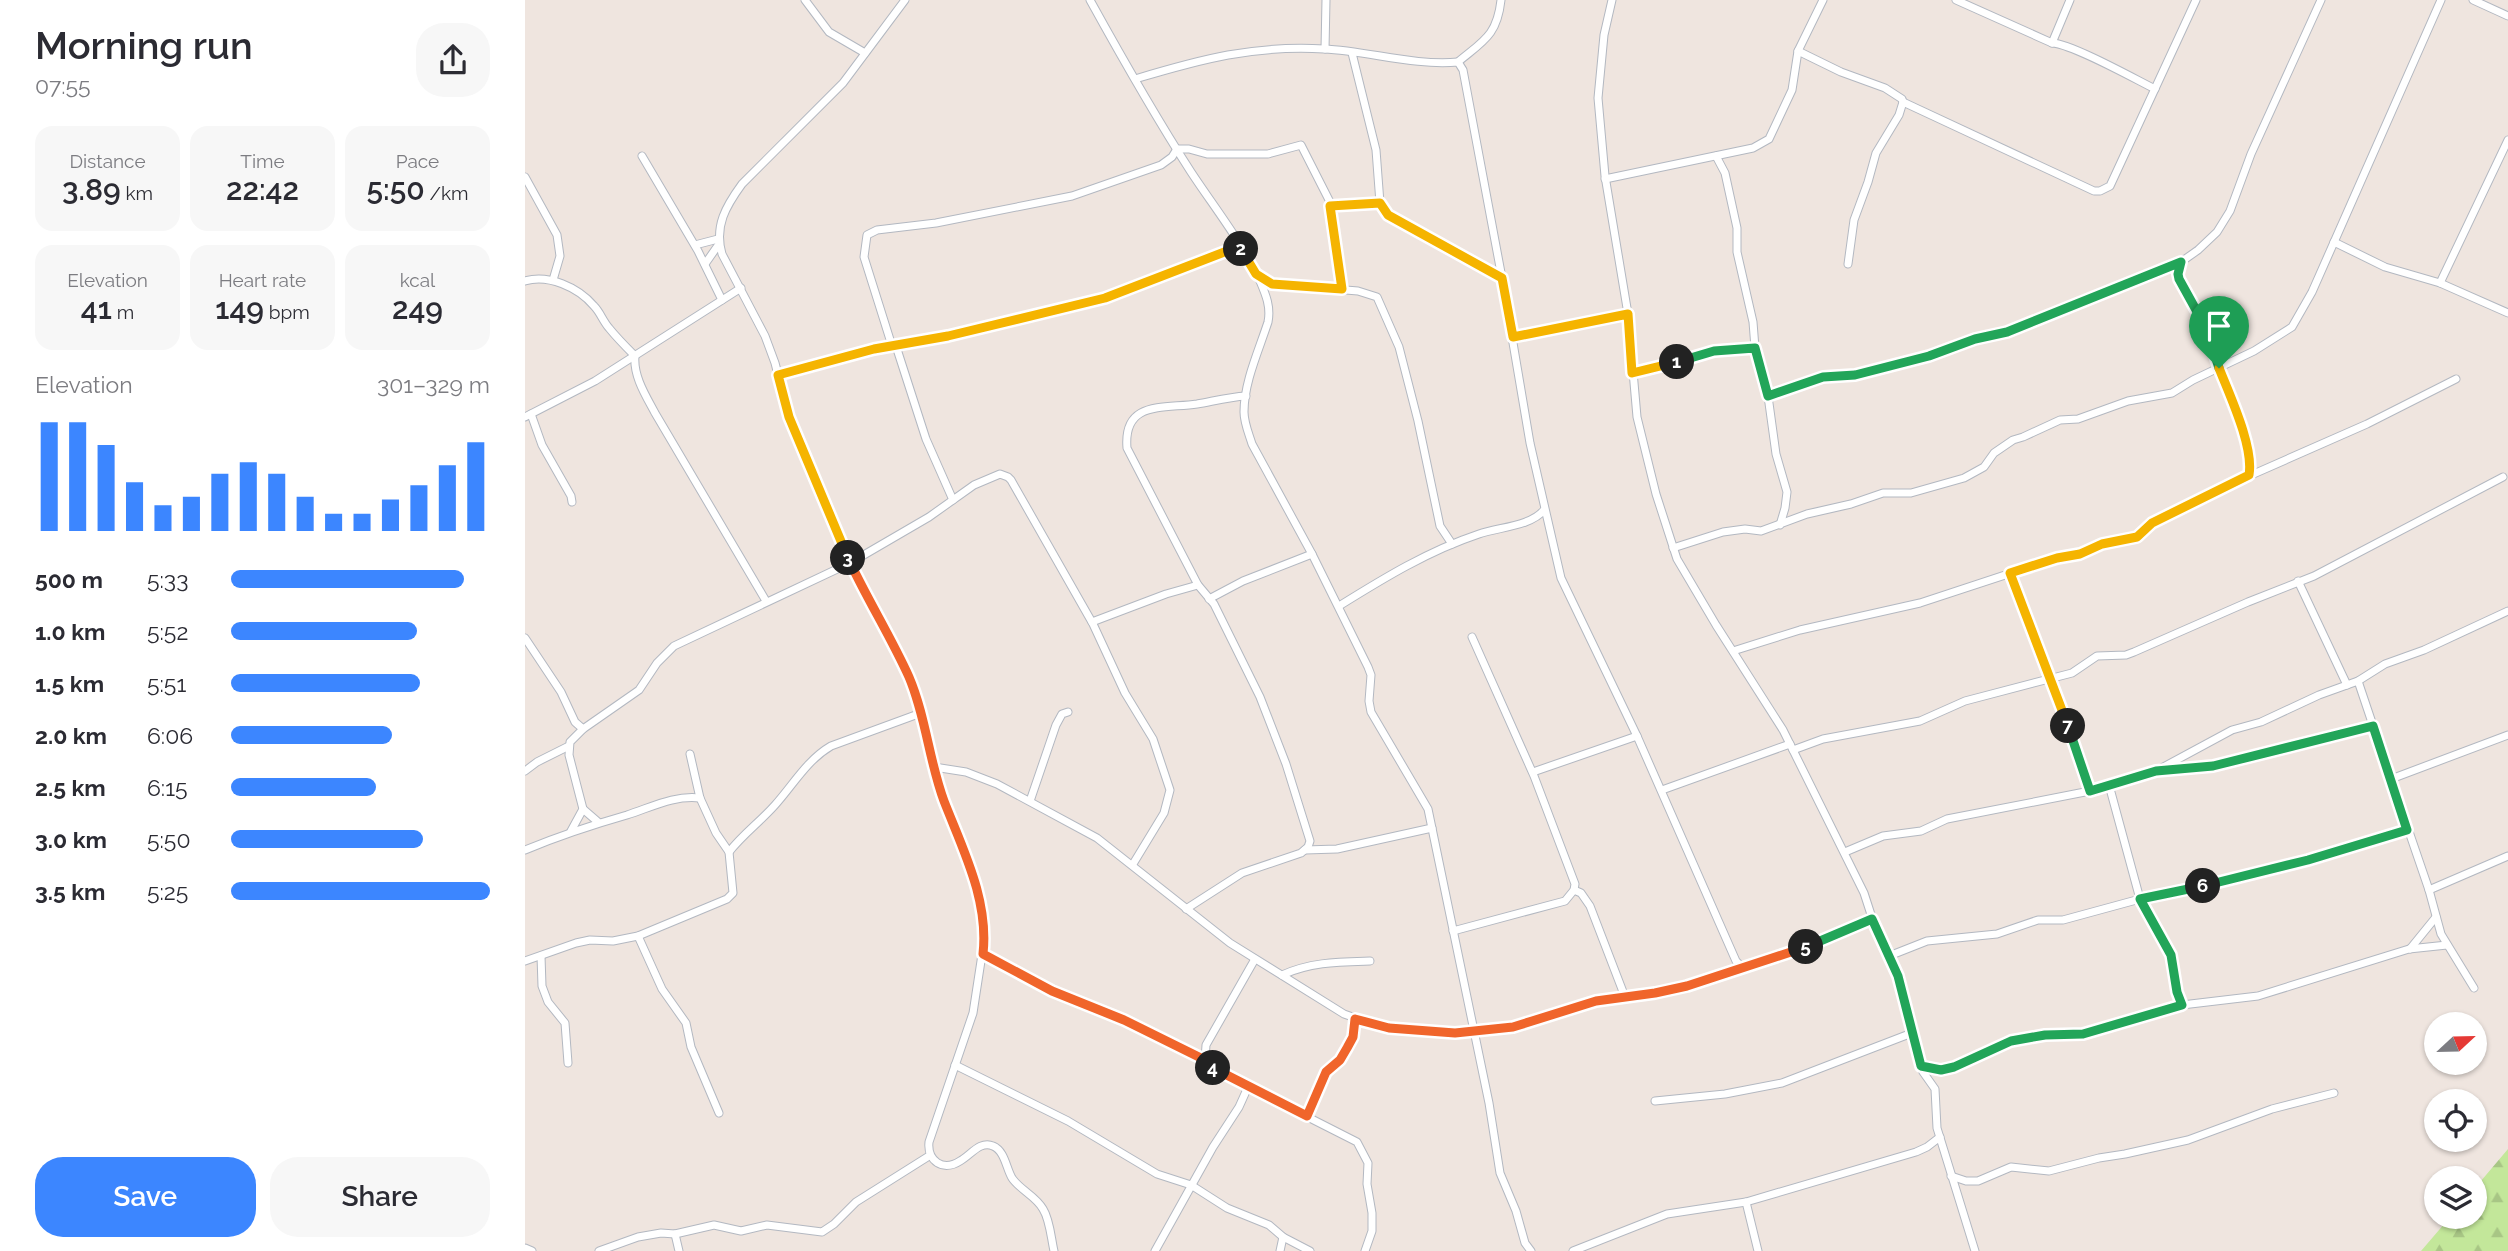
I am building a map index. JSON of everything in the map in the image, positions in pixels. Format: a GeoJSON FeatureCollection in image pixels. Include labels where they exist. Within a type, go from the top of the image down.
{"type":"FeatureCollection","features":[{"type":"Feature","properties":{"kind":"street"},"geometry":{"type":"LineString","coordinates":[[805,0],[829,32],[865,53]]}},
{"type":"Feature","properties":{"kind":"street"},"geometry":{"type":"LineString","coordinates":[[705,264],[718,242],[721,220],[742,184],[843,83],[905,0]]}},
{"type":"Feature","properties":{"kind":"street"},"geometry":{"type":"LineString","coordinates":[[1090,0],[1177,149],[1240,246],[1263,289],[1270,311],[1246,396],[1244,414],[1252,444],[1312,554],[1368,667],[1371,675],[1371,712],[1428,809],[1489,1103],[1500,1173],[1516,1211],[1525,1243],[1531,1251]]}},
{"type":"Feature","properties":{"kind":"street"},"geometry":{"type":"LineString","coordinates":[[1325,49],[1326,0]]}},
{"type":"Feature","properties":{"kind":"street"},"geometry":{"type":"LineString","coordinates":[[1135,79],[1194,61],[1250,50],[1325,49],[1442,64],[1458,62],[1488,37],[1499,20],[1501,0]]}},
{"type":"Feature","properties":{"kind":"street"},"geometry":{"type":"LineString","coordinates":[[1612,0],[1604,35],[1598,98],[1605,179],[1628,314],[1637,417],[1656,495],[1673,548],[1684,570],[1792,747],[1864,893],[1872,919],[1898,976],[1921,1066],[1935,1089],[1940,1137],[1975,1251]]}},
{"type":"Feature","properties":{"kind":"street"},"geometry":{"type":"LineString","coordinates":[[1605,179],[1753,148],[1769,139],[1792,90],[1798,51],[1822,0]]}},
{"type":"Feature","properties":{"kind":"street"},"geometry":{"type":"LineString","coordinates":[[1956,0],[2090,57],[2155,89]]}},
{"type":"Feature","properties":{"kind":"street"},"geometry":{"type":"LineString","coordinates":[[2052,43],[2070,0]]}},
{"type":"Feature","properties":{"kind":"street"},"geometry":{"type":"LineString","coordinates":[[1798,51],[1841,72],[1885,88],[1903,102],[2094,191],[2100,191],[2110,186],[2143,120],[2196,0]]}},
{"type":"Feature","properties":{"kind":"street"},"geometry":{"type":"LineString","coordinates":[[1768,396],[1823,377],[1855,375],[2007,332],[2181,262],[2198,250],[2217,232],[2230,211],[2251,154],[2321,0]]}},
{"type":"Feature","properties":{"kind":"street"},"geometry":{"type":"LineString","coordinates":[[1673,548],[1723,532],[1745,529],[1761,531],[1807,514],[1884,493],[1911,493],[1964,478],[1984,467],[1994,453],[2013,440],[2060,420],[2078,419],[2128,401],[2172,393],[2254,351],[2292,327],[2312,292],[2441,0]]}},
{"type":"Feature","properties":{"kind":"street"},"geometry":{"type":"LineString","coordinates":[[2473,0],[2508,16]]}},
{"type":"Feature","properties":{"kind":"street"},"geometry":{"type":"LineString","coordinates":[[1352,53],[1376,150],[1380,203],[1388,215],[1502,278]]}},
{"type":"Feature","properties":{"kind":"street"},"geometry":{"type":"LineString","coordinates":[[1458,62],[1463,70],[1530,443],[1547,523],[1566,591],[1662,790],[1736,961],[1744,969]]}},
{"type":"Feature","properties":{"kind":"street"},"geometry":{"type":"LineString","coordinates":[[1848,264],[1854,220],[1876,153],[1899,115],[1903,102]]}},
{"type":"Feature","properties":{"kind":"street"},"geometry":{"type":"LineString","coordinates":[[2440,283],[2508,140]]}},
{"type":"Feature","properties":{"kind":"street"},"geometry":{"type":"LineString","coordinates":[[1177,149],[1189,149],[1206,155],[1268,155],[1301,145],[1323,184],[1330,206],[1342,289]]}},
{"type":"Feature","properties":{"kind":"street"},"geometry":{"type":"LineString","coordinates":[[953,500],[926,439],[864,257],[867,235],[877,230],[936,223],[1072,196],[1161,165],[1172,157],[1177,149]]}},
{"type":"Feature","properties":{"kind":"street"},"geometry":{"type":"LineString","coordinates":[[642,156],[695,245],[722,300]]}},
{"type":"Feature","properties":{"kind":"street"},"geometry":{"type":"LineString","coordinates":[[1716,156],[1725,173],[1737,228],[1737,252],[1753,322],[1755,348],[1768,396],[1776,454],[1787,492],[1780,525]]}},
{"type":"Feature","properties":{"kind":"street"},"geometry":{"type":"LineString","coordinates":[[525,177],[561,246],[553,280]]}},
{"type":"Feature","properties":{"kind":"street"},"geometry":{"type":"LineString","coordinates":[[1330,206],[1380,203]]}},
{"type":"Feature","properties":{"kind":"street"},"geometry":{"type":"LineString","coordinates":[[695,245],[718,242]]}},
{"type":"Feature","properties":{"kind":"street"},"geometry":{"type":"LineString","coordinates":[[718,242],[765,336],[789,417],[850,563],[909,678],[921,713],[939,786],[981,905],[985,935],[973,1013],[929,1142],[929,1156],[935,1162],[950,1165],[959,1162],[977,1148],[987,1144],[995,1146],[1001,1153],[1011,1177],[1043,1208],[1054,1251]]}},
{"type":"Feature","properties":{"kind":"street"},"geometry":{"type":"LineString","coordinates":[[2334,242],[2385,267],[2440,283],[2508,313]]}},
{"type":"Feature","properties":{"kind":"street"},"geometry":{"type":"LineString","coordinates":[[778,375],[1105,298],[1240,246]]}},
{"type":"Feature","properties":{"kind":"street"},"geometry":{"type":"LineString","coordinates":[[2181,262],[2179,279],[2206,328],[2245,441],[2251,468],[2249,475]]}},
{"type":"Feature","properties":{"kind":"street"},"geometry":{"type":"LineString","coordinates":[[1256,274],[1272,284],[1371,293],[1381,303],[1399,347],[1442,531],[1452,544]]}},
{"type":"Feature","properties":{"kind":"street"},"geometry":{"type":"LineString","coordinates":[[525,281],[535,278],[553,280],[585,297],[611,331],[635,356],[642,386],[655,413],[766,601]]}},
{"type":"Feature","properties":{"kind":"street"},"geometry":{"type":"LineString","coordinates":[[1263,289],[1272,284]]}},
{"type":"Feature","properties":{"kind":"street"},"geometry":{"type":"LineString","coordinates":[[572,502],[528,416],[595,381],[741,288]]}},
{"type":"Feature","properties":{"kind":"street"},"geometry":{"type":"LineString","coordinates":[[1513,337],[1628,314]]}},
{"type":"Feature","properties":{"kind":"street"},"geometry":{"type":"LineString","coordinates":[[1632,373],[1714,351],[1755,348]]}},
{"type":"Feature","properties":{"kind":"street"},"geometry":{"type":"LineString","coordinates":[[1733,651],[1800,630],[1920,604],[2057,558],[2080,554],[2102,544],[2137,537],[2152,523],[2249,475],[2367,424],[2456,379]]}},
{"type":"Feature","properties":{"kind":"street"},"geometry":{"type":"LineString","coordinates":[[1186,909],[1242,873],[1301,853],[1308,847],[1310,837],[1260,696],[1214,604],[1198,585],[1127,447],[1127,428],[1131,420],[1152,409],[1246,396]]}},
{"type":"Feature","properties":{"kind":"street"},"geometry":{"type":"LineString","coordinates":[[525,771],[569,746],[583,729],[639,690],[657,663],[680,641],[850,563],[898,536],[974,485],[1000,474],[1008,477],[1092,622],[1125,693],[1153,739],[1170,790],[1164,813],[1133,864]]}},
{"type":"Feature","properties":{"kind":"street"},"geometry":{"type":"LineString","coordinates":[[1662,790],[1792,747],[1920,721],[1965,701],[2072,673],[2097,656],[2126,655],[2339,564],[2503,477]]}},
{"type":"Feature","properties":{"kind":"street"},"geometry":{"type":"LineString","coordinates":[[1339,607],[1420,557],[1452,544],[1538,518],[1544,510]]}},
{"type":"Feature","properties":{"kind":"street"},"geometry":{"type":"LineString","coordinates":[[1538,518],[1547,523]]}},
{"type":"Feature","properties":{"kind":"street"},"geometry":{"type":"LineString","coordinates":[[1209,599],[1243,581],[1312,554]]}},
{"type":"Feature","properties":{"kind":"street"},"geometry":{"type":"LineString","coordinates":[[2010,573],[2090,791]]}},
{"type":"Feature","properties":{"kind":"street"},"geometry":{"type":"LineString","coordinates":[[2298,581],[2347,685]]}},
{"type":"Feature","properties":{"kind":"street"},"geometry":{"type":"LineString","coordinates":[[1092,622],[1198,585]]}},
{"type":"Feature","properties":{"kind":"street"},"geometry":{"type":"LineString","coordinates":[[2156,771],[2232,730],[2261,722],[2319,695],[2358,681],[2385,664],[2424,650],[2508,611]]}},
{"type":"Feature","properties":{"kind":"street"},"geometry":{"type":"LineString","coordinates":[[1453,930],[1566,901],[1574,891],[1572,873],[1532,772],[1472,637]]}},
{"type":"Feature","properties":{"kind":"street"},"geometry":{"type":"LineString","coordinates":[[525,638],[561,692],[575,722],[583,729]]}},
{"type":"Feature","properties":{"kind":"street"},"geometry":{"type":"LineString","coordinates":[[2358,681],[2429,890],[2441,934],[2473,988]]}},
{"type":"Feature","properties":{"kind":"street"},"geometry":{"type":"LineString","coordinates":[[1030,801],[1056,725],[1062,714],[1068,712]]}},
{"type":"Feature","properties":{"kind":"street"},"geometry":{"type":"LineString","coordinates":[[729,852],[773,807],[820,752],[921,713]]}},
{"type":"Feature","properties":{"kind":"street"},"geometry":{"type":"LineString","coordinates":[[575,722],[575,736]]}},
{"type":"Feature","properties":{"kind":"street"},"geometry":{"type":"LineString","coordinates":[[1845,852],[1883,836],[1921,831],[1947,819],[2090,791],[2156,771],[2213,766],[2373,726]]}},
{"type":"Feature","properties":{"kind":"street"},"geometry":{"type":"LineString","coordinates":[[2391,779],[2508,734]]}},
{"type":"Feature","properties":{"kind":"street"},"geometry":{"type":"LineString","coordinates":[[1532,772],[1637,736]]}},
{"type":"Feature","properties":{"kind":"street"},"geometry":{"type":"LineString","coordinates":[[569,746],[583,809],[598,822]]}},
{"type":"Feature","properties":{"kind":"street"},"geometry":{"type":"LineString","coordinates":[[525,961],[576,943],[638,936],[727,899],[733,893],[729,852],[716,834],[701,798],[690,754]]}},
{"type":"Feature","properties":{"kind":"street"},"geometry":{"type":"LineString","coordinates":[[934,767],[966,772],[1030,801],[1097,838],[1133,864],[1186,909],[1255,959],[1355,1019],[1389,1028],[1474,1033],[1524,1025],[1581,1005],[1687,986],[1744,969],[1787,955],[1872,919]]}},
{"type":"Feature","properties":{"kind":"street"},"geometry":{"type":"LineString","coordinates":[[2109,785],[2140,899],[2171,955],[2182,1005]]}},
{"type":"Feature","properties":{"kind":"street"},"geometry":{"type":"LineString","coordinates":[[525,850],[571,831],[666,801],[688,797],[701,798]]}},
{"type":"Feature","properties":{"kind":"street"},"geometry":{"type":"LineString","coordinates":[[571,831],[583,809]]}},
{"type":"Feature","properties":{"kind":"street"},"geometry":{"type":"LineString","coordinates":[[1304,850],[1337,849],[1432,828]]}},
{"type":"Feature","properties":{"kind":"street"},"geometry":{"type":"LineString","coordinates":[[1889,956],[1927,941],[1997,934],[2028,922],[2063,920],[2308,860],[2407,830]]}},
{"type":"Feature","properties":{"kind":"street"},"geometry":{"type":"LineString","coordinates":[[2429,890],[2508,856]]}},
{"type":"Feature","properties":{"kind":"street"},"geometry":{"type":"LineString","coordinates":[[1574,891],[1581,893],[1590,906],[1625,997]]}},
{"type":"Feature","properties":{"kind":"street"},"geometry":{"type":"LineString","coordinates":[[2409,949],[2436,917]]}},
{"type":"Feature","properties":{"kind":"street"},"geometry":{"type":"LineString","coordinates":[[638,936],[662,989],[687,1023],[691,1047],[719,1113]]}},
{"type":"Feature","properties":{"kind":"street"},"geometry":{"type":"LineString","coordinates":[[1921,1066],[1941,1070],[1954,1067],[2011,1041],[2045,1035],[2083,1034],[2182,1005],[2258,996],[2409,949],[2447,945]]}},
{"type":"Feature","properties":{"kind":"street"},"geometry":{"type":"LineString","coordinates":[[983,954],[1052,991],[1124,1020],[1205,1060],[1213,1069],[1357,1142],[1363,1149],[1369,1169],[1367,1184],[1372,1231],[1365,1251]]}},
{"type":"Feature","properties":{"kind":"street"},"geometry":{"type":"LineString","coordinates":[[541,956],[540,971],[545,994],[565,1023],[568,1063]]}},
{"type":"Feature","properties":{"kind":"street"},"geometry":{"type":"LineString","coordinates":[[1205,1060],[1206,1045],[1255,959]]}},
{"type":"Feature","properties":{"kind":"street"},"geometry":{"type":"LineString","coordinates":[[1282,975],[1299,967],[1322,962],[1370,961]]}},
{"type":"Feature","properties":{"kind":"street"},"geometry":{"type":"LineString","coordinates":[[1732,972],[1736,961]]}},
{"type":"Feature","properties":{"kind":"street"},"geometry":{"type":"LineString","coordinates":[[1307,1116],[1326,1072],[1340,1060],[1353,1037],[1355,1019]]}},
{"type":"Feature","properties":{"kind":"street"},"geometry":{"type":"LineString","coordinates":[[1655,1101],[1725,1094],[1782,1083],[1912,1032]]}},
{"type":"Feature","properties":{"kind":"street"},"geometry":{"type":"LineString","coordinates":[[955,1065],[1069,1121],[1157,1174],[1191,1185],[1227,1208],[1269,1226],[1283,1237],[1310,1251]]}},
{"type":"Feature","properties":{"kind":"street"},"geometry":{"type":"LineString","coordinates":[[1155,1251],[1248,1087]]}},
{"type":"Feature","properties":{"kind":"street"},"geometry":{"type":"LineString","coordinates":[[1951,1176],[1966,1181],[1978,1181],[2011,1167],[2049,1171],[2188,1140],[2271,1109],[2334,1093]]}},
{"type":"Feature","properties":{"kind":"street"},"geometry":{"type":"LineString","coordinates":[[1573,1251],[1667,1214],[1746,1202],[1916,1152],[1940,1137]]}},
{"type":"Feature","properties":{"kind":"street"},"geometry":{"type":"LineString","coordinates":[[599,1251],[638,1237],[661,1233],[675,1234],[714,1225],[741,1231],[767,1225],[822,1232],[828,1230],[865,1196],[929,1156]]}},
{"type":"Feature","properties":{"kind":"street"},"geometry":{"type":"LineString","coordinates":[[1746,1202],[1758,1251]]}},
{"type":"Feature","properties":{"kind":"street"},"geometry":{"type":"LineString","coordinates":[[675,1234],[679,1251]]}},
{"type":"Feature","properties":{"kind":"street"},"geometry":{"type":"LineString","coordinates":[[1280,1251],[1283,1237]]}},
{"type":"Feature","properties":{"kind":"street"},"geometry":{"type":"LineString","coordinates":[[525,1248],[532,1251]]}},
{"type":"Feature","properties":{"kind":"green space"},"geometry":{"type":"Polygon","coordinates":[[[2508,1149],[2508,1251],[2421,1251],[2440,1229],[2487,1229],[2487,1174],[2508,1149]]]}},
{"type":"Feature","properties":{"kind":"route"},"geometry":{"type":"LineString","coordinates":[[1380,203],[1388,215],[1502,278],[1513,337],[1628,314],[1632,373],[1714,351],[1755,348],[1768,396],[1823,377],[1855,375],[2007,332],[2181,262],[2179,279],[2206,328],[2219,368],[2245,441],[2251,468],[2249,475],[2152,523],[2139,536],[2130,540],[2102,544],[2080,554],[2057,558],[2010,573],[2090,791],[2156,771],[2213,766],[2373,726],[2407,830],[2308,860],[2140,899],[2171,955],[2182,1005],[2083,1034],[2045,1035],[2011,1041],[1971,1060],[1941,1070],[1921,1066],[1898,976],[1872,919],[1787,955],[1744,969],[1655,993],[1596,1001],[1524,1025],[1474,1033],[1455,1033],[1389,1028],[1355,1019],[1353,1037],[1340,1060],[1326,1072],[1307,1116],[1213,1069],[1205,1060],[1124,1020],[1098,1012],[1033,982],[983,954],[985,935],[976,886],[939,786],[928,736],[909,678],[850,563],[823,501],[789,417],[778,375],[874,349],[948,336],[1105,298],[1240,246],[1256,274],[1272,284],[1342,289],[1330,206],[1380,203]]}}]}
